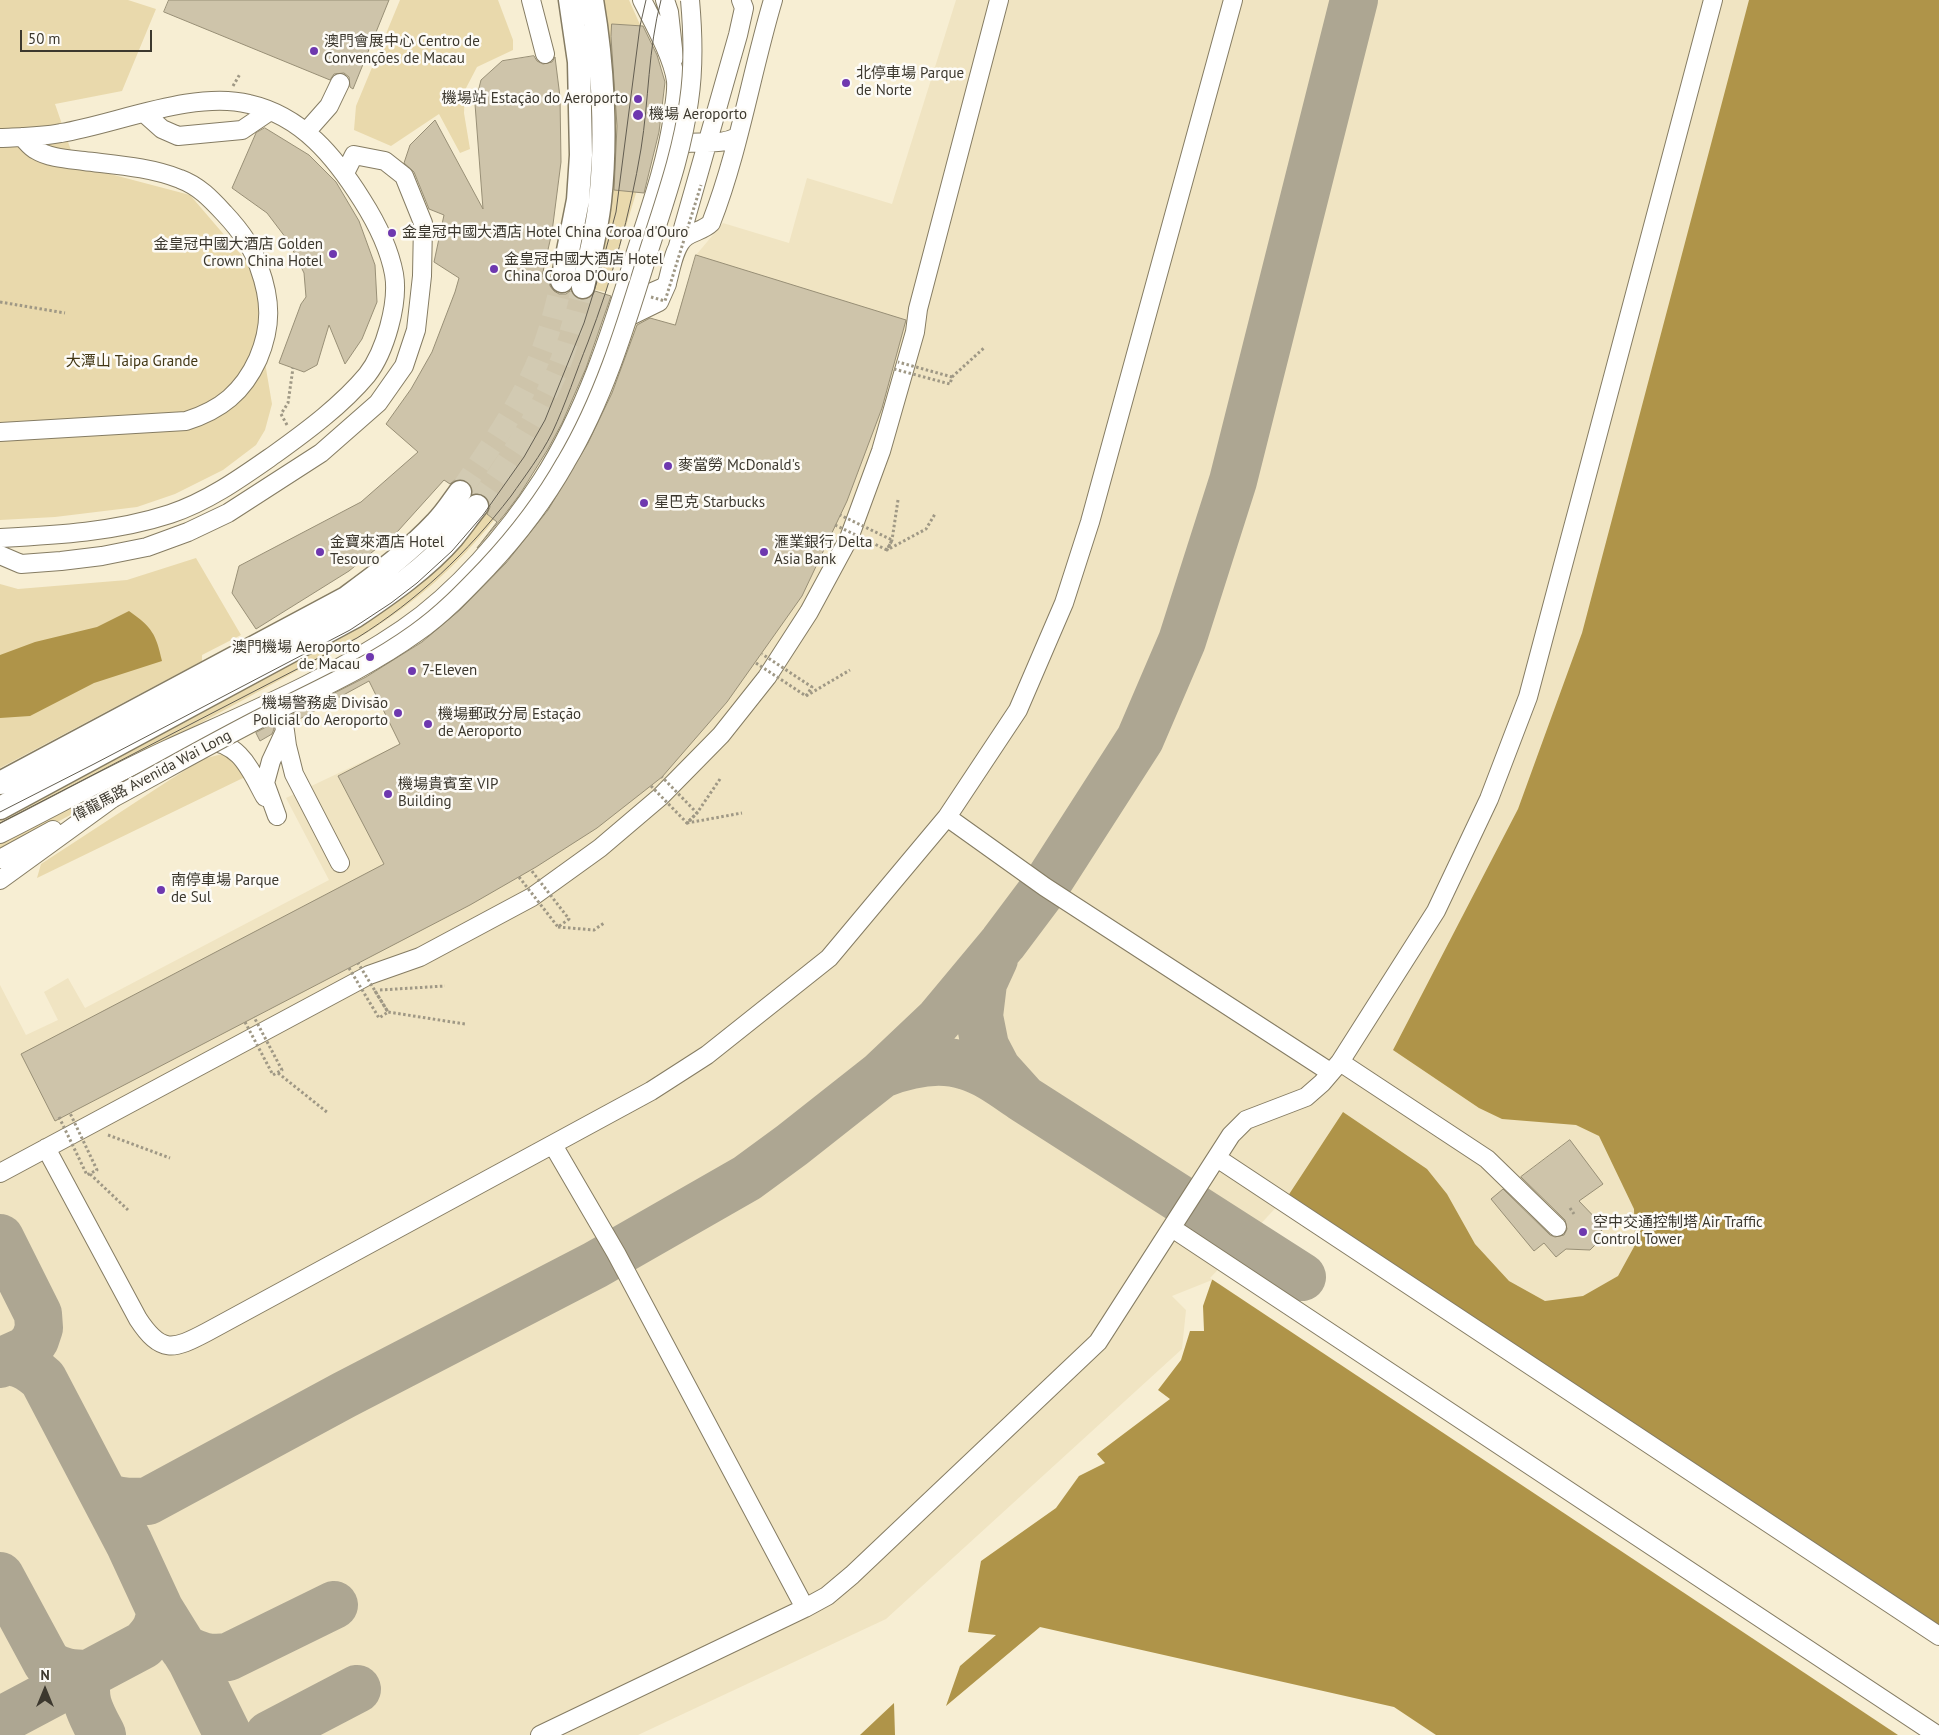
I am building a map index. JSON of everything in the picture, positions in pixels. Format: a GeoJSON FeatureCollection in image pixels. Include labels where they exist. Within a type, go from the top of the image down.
{"type":"FeatureCollection","features":[{"type":"Feature","properties":{"kind":"main road"},"geometry":{"type":"LineString","coordinates":[[570,0],[580,62],[581,155],[572,284],[600,201],[602,155],[601,59],[592,0]]}},
{"type":"Feature","properties":{"kind":"main road"},"geometry":{"type":"LineString","coordinates":[[0,783],[346,598],[379,574],[436,523],[469,499],[452,538],[391,592],[356,616],[0,808]]}},
{"type":"Feature","properties":{"kind":"street"},"geometry":{"type":"LineString","coordinates":[[532,0],[545,54]]}},
{"type":"Feature","properties":{"kind":"street","name":"偉龍馬路 Avenida Wai Long"},"geometry":{"type":"LineString","coordinates":[[0,834],[166,750],[284,696],[348,662],[404,629],[456,585],[496,541],[542,480],[560,450],[593,376],[619,307],[667,151],[676,80],[642,0]]}},
{"type":"Feature","properties":{"kind":"street"},"geometry":{"type":"LineString","coordinates":[[665,0],[669,12],[676,80]]}},
{"type":"Feature","properties":{"kind":"street","name":"偉龍馬路 Avenida Wai Long"},"geometry":{"type":"LineString","coordinates":[[0,859],[244,727],[352,673],[399,645],[420,631],[470,586],[515,536],[542,500],[567,461],[605,380],[636,293],[686,120],[691,82],[692,54],[690,0]]}},
{"type":"Feature","properties":{"kind":"street"},"geometry":{"type":"LineString","coordinates":[[611,328],[623,319],[660,302],[678,247],[738,35],[750,16],[772,0]]}},
{"type":"Feature","properties":{"kind":"street"},"geometry":{"type":"LineString","coordinates":[[0,1173],[369,975],[420,957],[532,897],[600,848],[660,797],[721,735],[767,677],[799,628],[849,538],[881,451],[915,332],[918,309],[999,0]]}},
{"type":"Feature","properties":{"kind":"street"},"geometry":{"type":"LineString","coordinates":[[46,1148],[138,1319],[148,1334],[159,1343],[172,1346],[188,1342],[207,1332],[651,1091],[707,1055],[829,958],[947,817],[1018,710],[1064,603],[1090,522],[1233,0]]}},
{"type":"Feature","properties":{"kind":"street"},"geometry":{"type":"LineString","coordinates":[[540,1735],[805,1608],[826,1596],[852,1575],[1098,1342],[1231,1135],[1246,1120],[1306,1096],[1322,1083],[1335,1067],[1436,911],[1489,799],[1528,697],[1713,0]]}},
{"type":"Feature","properties":{"kind":"street"},"geometry":{"type":"LineString","coordinates":[[678,247],[687,236],[706,228],[711,223],[737,137],[750,16]]}},
{"type":"Feature","properties":{"kind":"street"},"geometry":{"type":"LineString","coordinates":[[306,132],[329,106],[340,84]]}},
{"type":"Feature","properties":{"kind":"street"},"geometry":{"type":"LineString","coordinates":[[0,138],[61,133],[196,102],[211,101],[249,104],[270,111],[306,132],[321,144],[345,173],[379,230],[394,273],[394,295],[388,330],[383,347],[374,364],[353,390],[296,438],[226,487],[173,513],[145,522],[113,528],[0,538]]}},
{"type":"Feature","properties":{"kind":"street"},"geometry":{"type":"LineString","coordinates":[[144,114],[162,129],[178,136],[242,130],[270,111]]}},
{"type":"Feature","properties":{"kind":"street"},"geometry":{"type":"LineString","coordinates":[[0,432],[186,421],[204,415],[221,406],[238,390],[252,372],[266,341],[269,312],[266,286],[255,253],[231,220],[203,191],[181,179],[148,169],[61,158],[35,150],[22,137]]}},
{"type":"Feature","properties":{"kind":"street"},"geometry":{"type":"LineString","coordinates":[[667,151],[673,146],[686,142],[706,144],[729,142],[737,137]]}},
{"type":"Feature","properties":{"kind":"street"},"geometry":{"type":"LineString","coordinates":[[0,555],[21,564],[102,556],[147,547],[188,532],[228,513],[321,453],[378,403],[404,366],[416,330],[422,276],[423,222],[404,176],[385,161],[354,155],[345,173]]}},
{"type":"Feature","properties":{"kind":"street"},"geometry":{"type":"LineString","coordinates":[[394,273],[422,276]]}},
{"type":"Feature","properties":{"kind":"street"},"geometry":{"type":"LineString","coordinates":[[619,307],[624,303],[660,290],[667,283]]}},
{"type":"Feature","properties":{"kind":"street"},"geometry":{"type":"LineString","coordinates":[[284,696],[281,705],[287,746],[294,774],[340,863]]}},
{"type":"Feature","properties":{"kind":"street"},"geometry":{"type":"LineString","coordinates":[[231,747],[244,759],[277,816],[264,783],[271,761],[285,731]]}},
{"type":"Feature","properties":{"kind":"street"},"geometry":{"type":"LineString","coordinates":[[191,739],[219,742],[271,761],[294,774]]}},
{"type":"Feature","properties":{"kind":"street"},"geometry":{"type":"LineString","coordinates":[[0,880],[112,798]]}},
{"type":"Feature","properties":{"kind":"street"},"geometry":{"type":"LineString","coordinates":[[947,817],[1045,887],[1487,1160],[1557,1227]]}},
{"type":"Feature","properties":{"kind":"street"},"geometry":{"type":"LineString","coordinates":[[553,1145],[616,1253],[805,1608]]}},
{"type":"Feature","properties":{"kind":"street"},"geometry":{"type":"LineString","coordinates":[[1217,1158],[1939,1636]]}},
{"type":"Feature","properties":{"kind":"street"},"geometry":{"type":"LineString","coordinates":[[1172,1228],[1937,1735]]}},
{"type":"Feature","properties":{"kind":"path"},"geometry":{"type":"LineString","coordinates":[[236,81],[240,74]]}},
{"type":"Feature","properties":{"kind":"path"},"geometry":{"type":"LineString","coordinates":[[653,298],[665,301],[700,185]]}},
{"type":"Feature","properties":{"kind":"path"},"geometry":{"type":"LineString","coordinates":[[0,302],[65,313]]}},
{"type":"Feature","properties":{"kind":"path"},"geometry":{"type":"LineString","coordinates":[[894,369],[950,384],[952,377],[985,347]]}},
{"type":"Feature","properties":{"kind":"path"},"geometry":{"type":"LineString","coordinates":[[898,362],[952,377]]}},
{"type":"Feature","properties":{"kind":"path"},"geometry":{"type":"LineString","coordinates":[[293,368],[288,405],[281,414],[296,438]]}},
{"type":"Feature","properties":{"kind":"path"},"geometry":{"type":"LineString","coordinates":[[887,550],[892,540],[898,500]]}},
{"type":"Feature","properties":{"kind":"path"},"geometry":{"type":"LineString","coordinates":[[887,550],[926,529],[935,514]]}},
{"type":"Feature","properties":{"kind":"path"},"geometry":{"type":"LineString","coordinates":[[840,515],[892,540]]}},
{"type":"Feature","properties":{"kind":"path"},"geometry":{"type":"LineString","coordinates":[[835,525],[887,550]]}},
{"type":"Feature","properties":{"kind":"path"},"geometry":{"type":"LineString","coordinates":[[762,654],[812,687],[806,696]]}},
{"type":"Feature","properties":{"kind":"path"},"geometry":{"type":"LineString","coordinates":[[756,663],[806,696]]}},
{"type":"Feature","properties":{"kind":"path"},"geometry":{"type":"LineString","coordinates":[[806,696],[850,670]]}},
{"type":"Feature","properties":{"kind":"path"},"geometry":{"type":"LineString","coordinates":[[662,777],[697,814]]}},
{"type":"Feature","properties":{"kind":"path"},"geometry":{"type":"LineString","coordinates":[[687,823],[697,814],[720,779]]}},
{"type":"Feature","properties":{"kind":"path"},"geometry":{"type":"LineString","coordinates":[[651,786],[687,823]]}},
{"type":"Feature","properties":{"kind":"path"},"geometry":{"type":"LineString","coordinates":[[687,823],[742,813]]}},
{"type":"Feature","properties":{"kind":"path"},"geometry":{"type":"LineString","coordinates":[[531,870],[569,919],[558,927]]}},
{"type":"Feature","properties":{"kind":"path"},"geometry":{"type":"LineString","coordinates":[[519,877],[558,927],[594,930],[604,923]]}},
{"type":"Feature","properties":{"kind":"path"},"geometry":{"type":"LineString","coordinates":[[358,963],[388,1012]]}},
{"type":"Feature","properties":{"kind":"path"},"geometry":{"type":"LineString","coordinates":[[349,968],[379,1018],[388,1012],[465,1024]]}},
{"type":"Feature","properties":{"kind":"path"},"geometry":{"type":"LineString","coordinates":[[375,991],[445,986]]}},
{"type":"Feature","properties":{"kind":"path"},"geometry":{"type":"LineString","coordinates":[[245,1022],[273,1075],[278,1073],[282,1070],[254,1017]]}},
{"type":"Feature","properties":{"kind":"path"},"geometry":{"type":"LineString","coordinates":[[278,1073],[328,1113]]}},
{"type":"Feature","properties":{"kind":"path"},"geometry":{"type":"LineString","coordinates":[[70,1113],[97,1170],[90,1174]]}},
{"type":"Feature","properties":{"kind":"path"},"geometry":{"type":"LineString","coordinates":[[59,1117],[87,1175],[90,1174],[128,1210]]}},
{"type":"Feature","properties":{"kind":"path"},"geometry":{"type":"LineString","coordinates":[[101,1138],[108,1134],[170,1158]]}},
{"type":"Feature","properties":{"kind":"path"},"geometry":{"type":"LineString","coordinates":[[86,1146],[93,1142]]}},
{"type":"Feature","properties":{"kind":"path"},"geometry":{"type":"LineString","coordinates":[[1570,1208],[1574,1214]]}},
{"type":"Feature","properties":{"kind":"shaded area"},"geometry":{"type":"Polygon","coordinates":[[[956,0],[1939,0],[1898,1735],[1212,1280],[1172,1296],[1186,1310],[1182,1349],[886,1619],[638,1735],[0,1735],[0,985],[26,1035],[58,1020],[44,992],[68,978],[85,1008],[329,880],[286,798],[400,744],[369,681],[426,643],[486,589],[537,528],[577,463],[616,377],[638,315],[675,325],[696,255],[723,223],[789,243],[807,178],[892,204],[956,0]]]}},
{"type":"Feature","properties":{"kind":"shaded area"},"geometry":{"type":"Polygon","coordinates":[[[1749,0],[1939,0],[1939,1735],[1436,1735],[1394,1707],[1040,1627],[946,1706],[960,1666],[996,1635],[968,1632],[981,1561],[1056,1508],[1079,1476],[1105,1463],[1097,1454],[1170,1399],[1158,1390],[1181,1360],[1190,1331],[1204,1331],[1203,1306],[1212,1280],[1284,1202],[1343,1112],[1427,1169],[1447,1194],[1475,1244],[1509,1281],[1545,1301],[1583,1296],[1618,1276],[1635,1245],[1634,1209],[1599,1136],[1576,1125],[1502,1119],[1479,1108],[1393,1050],[1518,809],[1582,633],[1749,0]]]}},
{"type":"Feature","properties":{"kind":"shaded area"},"geometry":{"type":"Polygon","coordinates":[[[129,611],[152,632],[158,644],[162,661],[94,683],[30,716],[0,718],[0,655],[35,642],[97,627],[129,611]]]}},
{"type":"Feature","properties":{"kind":"shaded area"},"geometry":{"type":"Polygon","coordinates":[[[894,1703],[895,1735],[860,1735],[894,1703]]]}},
{"type":"Feature","properties":{"kind":"green space","name":"大潭山 Taipa Grande"},"geometry":{"type":"Polygon","coordinates":[[[0,0],[128,0],[156,9],[122,91],[55,104],[76,165],[190,195],[262,279],[262,345],[272,404],[265,430],[256,445],[223,470],[175,494],[137,507],[55,517],[0,520],[0,0]]]}},
{"type":"Feature","properties":{"kind":"green space"},"geometry":{"type":"Polygon","coordinates":[[[400,0],[498,0],[513,40],[513,50],[477,67],[465,90],[464,113],[470,149],[460,153],[439,114],[391,146],[354,130],[356,106],[400,0]]]}},
{"type":"Feature","properties":{"kind":"green space"},"geometry":{"type":"Polygon","coordinates":[[[602,0],[629,0],[654,56],[647,157],[606,292],[591,289],[614,120],[611,51],[602,0]]]}},
{"type":"Feature","properties":{"kind":"green space"},"geometry":{"type":"Polygon","coordinates":[[[484,512],[494,520],[480,537],[434,583],[384,622],[134,759],[0,828],[0,813],[484,512]]]}},
{"type":"Feature","properties":{"kind":"green space"},"geometry":{"type":"Polygon","coordinates":[[[196,558],[241,635],[202,655],[202,661],[0,768],[0,584],[18,589],[127,580],[196,558]]]}},
{"type":"Feature","properties":{"kind":"green space"},"geometry":{"type":"Polygon","coordinates":[[[222,754],[239,762],[245,777],[37,878],[41,864],[203,759],[222,754]]]}},
{"type":"Feature","properties":{"kind":"green space"},"geometry":{"type":"Polygon","coordinates":[[[126,779],[129,781],[122,787],[0,853],[0,841],[126,779]]]}},
{"type":"Feature","properties":{"kind":"pier"},"geometry":{"type":"Polygon","coordinates":[[[1282,1201],[1939,1630],[1939,1735],[1898,1735],[1210,1278],[1282,1201]]]}},
{"type":"Feature","properties":{"kind":"building","name":"澳門會展中心 Centro de Convenções de Macau"},"geometry":{"type":"Polygon","coordinates":[[[169,0],[389,0],[353,89],[350,87],[349,77],[344,73],[334,74],[330,80],[164,12],[169,0]]]}},
{"type":"Feature","properties":{"kind":"building","name":"機場站 Estação do Aeroporto"},"geometry":{"type":"Polygon","coordinates":[[[612,24],[643,26],[657,55],[665,82],[659,132],[644,193],[614,190],[617,126],[611,37],[612,24]]]}},
{"type":"Feature","properties":{"kind":"building"},"geometry":{"type":"Polygon","coordinates":[[[534,56],[537,61],[543,64],[552,62],[555,57],[560,97],[561,162],[552,232],[542,276],[549,278],[550,286],[559,294],[566,294],[570,291],[581,300],[592,296],[595,291],[611,296],[586,368],[562,423],[520,494],[477,548],[497,522],[487,514],[490,507],[489,501],[485,495],[473,494],[472,486],[467,481],[455,480],[450,484],[444,480],[398,531],[349,571],[256,629],[232,593],[239,566],[361,502],[418,452],[386,424],[411,389],[432,352],[459,278],[434,262],[444,215],[429,209],[414,172],[404,163],[410,145],[435,120],[483,209],[475,104],[481,80],[502,61],[534,56]]]}},
{"type":"Feature","properties":{"kind":"building","name":"金皇冠中國大酒店 Golden Crown China Hotel"},"geometry":{"type":"Polygon","coordinates":[[[265,128],[309,155],[336,182],[359,221],[375,265],[377,302],[362,339],[345,364],[329,325],[317,365],[304,372],[279,363],[301,304],[306,297],[304,273],[289,242],[267,213],[232,188],[256,133],[265,128]]]}},
{"type":"Feature","properties":{"kind":"building"},"geometry":{"type":"Polygon","coordinates":[[[696,255],[906,320],[882,408],[847,501],[802,596],[727,702],[662,777],[597,828],[536,867],[470,905],[55,1121],[21,1054],[384,864],[338,776],[400,744],[369,681],[294,722],[293,714],[366,677],[422,642],[460,610],[506,563],[548,510],[588,443],[612,393],[637,325],[650,318],[675,325],[696,255]]]}},
{"type":"Feature","properties":{"kind":"building"},"geometry":{"type":"Polygon","coordinates":[[[273,724],[272,734],[260,741],[256,733],[273,724]]]}},
{"type":"Feature","properties":{"kind":"building"},"geometry":{"type":"Polygon","coordinates":[[[1570,1140],[1603,1184],[1579,1201],[1602,1225],[1601,1239],[1590,1250],[1566,1249],[1556,1257],[1544,1243],[1534,1251],[1491,1199],[1503,1189],[1550,1235],[1555,1237],[1564,1235],[1567,1229],[1565,1220],[1521,1177],[1570,1140]]]}},
{"type":"Feature","properties":{"kind":"taxiway"},"geometry":{"type":"LineString","coordinates":[[105,1497],[126,1502],[148,1501],[344,1395],[595,1265],[747,1178],[882,1074],[938,1021],[1003,943],[1045,887],[1140,739],[1182,641],[1233,481],[1354,0]]}},
{"type":"Feature","properties":{"kind":"taxiway"},"geometry":{"type":"LineString","coordinates":[[882,1074],[902,1067],[924,1063],[956,1063],[981,1072],[1024,1099],[997,1069],[985,1046],[979,1016],[983,983],[994,959]]}},
{"type":"Feature","properties":{"kind":"taxiway"},"geometry":{"type":"LineString","coordinates":[[1024,1099],[1302,1277]]}},
{"type":"Feature","properties":{"kind":"taxiway"},"geometry":{"type":"LineString","coordinates":[[0,1238],[38,1314],[39,1328],[35,1340],[27,1350],[0,1362]]}},
{"type":"Feature","properties":{"kind":"taxiway"},"geometry":{"type":"LineString","coordinates":[[0,1364],[12,1362],[23,1365],[43,1379],[129,1543],[160,1610],[191,1660],[228,1735]]}},
{"type":"Feature","properties":{"kind":"taxiway"},"geometry":{"type":"LineString","coordinates":[[0,1576],[47,1663],[67,1672],[88,1674],[86,1683],[88,1706],[102,1735]]}},
{"type":"Feature","properties":{"kind":"taxiway"},"geometry":{"type":"LineString","coordinates":[[183,1648],[205,1657],[228,1657],[334,1605]]}},
{"type":"Feature","properties":{"kind":"taxiway"},"geometry":{"type":"LineString","coordinates":[[0,1721],[143,1645],[156,1629],[160,1610]]}},
{"type":"Feature","properties":{"kind":"taxiway"},"geometry":{"type":"LineString","coordinates":[[269,1735],[357,1689]]}},
{"type":"Feature","properties":{"kind":"tunnel"},"geometry":{"type":"LineString","coordinates":[[460,492],[516,406],[534,370],[545,342],[562,281]]}},
{"type":"Feature","properties":{"kind":"tunnel"},"geometry":{"type":"LineString","coordinates":[[477,506],[512,454],[544,399],[564,352],[583,287]]}},
{"type":"Feature","properties":{"kind":"tram line"},"geometry":{"type":"LineString","coordinates":[[0,812],[350,630],[417,583],[452,551],[483,515],[524,457],[545,420],[584,323],[616,212],[640,26],[646,0]]}},
{"type":"Feature","properties":{"kind":"tram line"},"geometry":{"type":"LineString","coordinates":[[0,823],[357,638],[401,608],[440,574],[477,537],[511,496],[533,465],[552,433],[571,388],[605,295],[626,222],[637,174],[644,131],[651,56],[661,0]]}},
{"type":"Feature","properties":{"kind":"place","name":"澳門會展中心 Centro de Convenções de Macau"},"geometry":{"type":"Point","coordinates":[314,51]}},
{"type":"Feature","properties":{"kind":"place","name":"北停車場 Parque de Norte"},"geometry":{"type":"Point","coordinates":[846,83]}},
{"type":"Feature","properties":{"kind":"place","name":"機場站 Estação do Aeroporto"},"geometry":{"type":"Point","coordinates":[638,99]}},
{"type":"Feature","properties":{"kind":"place","name":"機場 Aeroporto"},"geometry":{"type":"Point","coordinates":[638,115]}},
{"type":"Feature","properties":{"kind":"place","name":"金皇冠中國大酒店 Hotel China Coroa d'Ouro"},"geometry":{"type":"Point","coordinates":[392,233]}},
{"type":"Feature","properties":{"kind":"place","name":"金皇冠中國大酒店 Golden Crown China Hotel"},"geometry":{"type":"Point","coordinates":[333,254]}},
{"type":"Feature","properties":{"kind":"place","name":"金皇冠中國大酒店 Hotel China Coroa D'Ouro"},"geometry":{"type":"Point","coordinates":[494,269]}},
{"type":"Feature","properties":{"kind":"place","name":"麥當勞 McDonald's"},"geometry":{"type":"Point","coordinates":[668,466]}},
{"type":"Feature","properties":{"kind":"place","name":"星巴克 Starbucks"},"geometry":{"type":"Point","coordinates":[644,503]}},
{"type":"Feature","properties":{"kind":"place","name":"金寶來酒店 Hotel Tesouro"},"geometry":{"type":"Point","coordinates":[320,552]}},
{"type":"Feature","properties":{"kind":"place","name":"滙業銀行 Delta Asia Bank"},"geometry":{"type":"Point","coordinates":[764,552]}},
{"type":"Feature","properties":{"kind":"place","name":"澳門機場 Aeroporto de Macau"},"geometry":{"type":"Point","coordinates":[370,657]}},
{"type":"Feature","properties":{"kind":"place","name":"7-Eleven"},"geometry":{"type":"Point","coordinates":[412,671]}},
{"type":"Feature","properties":{"kind":"place","name":"機場警務處 Divisão Policial do Aeroporto"},"geometry":{"type":"Point","coordinates":[398,713]}},
{"type":"Feature","properties":{"kind":"place","name":"機場郵政分局 Estação de Aeroporto"},"geometry":{"type":"Point","coordinates":[428,724]}},
{"type":"Feature","properties":{"kind":"place","name":"機場貴賓室 VIP Building"},"geometry":{"type":"Point","coordinates":[388,794]}},
{"type":"Feature","properties":{"kind":"place","name":"南停車場 Parque de Sul"},"geometry":{"type":"Point","coordinates":[161,890]}},
{"type":"Feature","properties":{"kind":"place","name":"空中交通控制塔 Air Traffic Control Tower"},"geometry":{"type":"Point","coordinates":[1583,1232]}}]}
